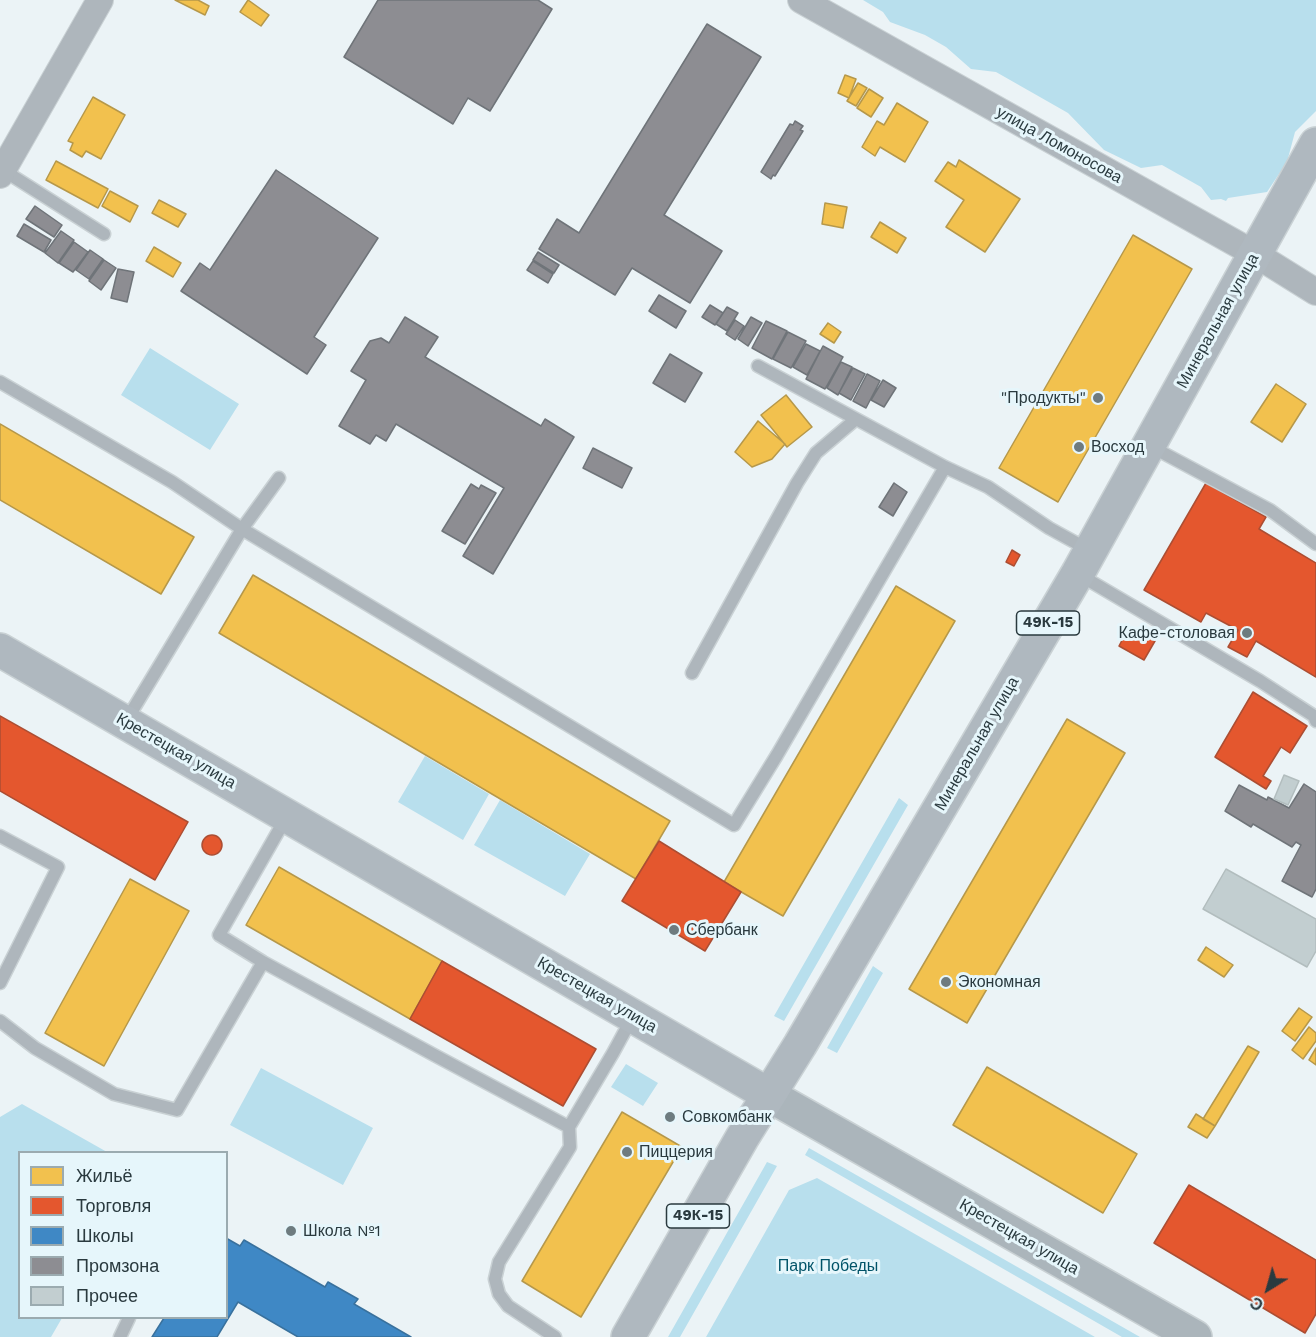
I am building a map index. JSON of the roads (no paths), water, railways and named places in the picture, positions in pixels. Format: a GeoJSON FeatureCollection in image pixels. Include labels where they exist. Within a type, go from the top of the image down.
{"type":"FeatureCollection","features":[{"type":"Feature","properties":{"kind":"main road","name":"Минеральная улица"},"geometry":{"type":"LineString","coordinates":[[628,1337],[742,1138],[1084,562],[1316,144]]}},
{"type":"Feature","properties":{"kind":"main road","name":"Крестецкая улица"},"geometry":{"type":"LineString","coordinates":[[0,650],[633,1017],[1195,1337]]}},
{"type":"Feature","properties":{"kind":"street"},"geometry":{"type":"LineString","coordinates":[[1,172],[100,0]]}},
{"type":"Feature","properties":{"kind":"street","name":"улица Ломоносова"},"geometry":{"type":"LineString","coordinates":[[801,0],[1255,254],[1316,292]]}},
{"type":"Feature","properties":{"kind":"lane"},"geometry":{"type":"LineString","coordinates":[[1,172],[104,234]]}},
{"type":"Feature","properties":{"kind":"lane"},"geometry":{"type":"LineString","coordinates":[[758,366],[945,467],[988,487],[1049,528],[1084,562],[1314,716],[1316,721]]}},
{"type":"Feature","properties":{"kind":"lane"},"geometry":{"type":"LineString","coordinates":[[0,382],[172,482],[242,529],[734,825],[945,467]]}},
{"type":"Feature","properties":{"kind":"lane"},"geometry":{"type":"LineString","coordinates":[[692,674],[797,483],[816,453],[856,419]]}},
{"type":"Feature","properties":{"kind":"lane"},"geometry":{"type":"LineString","coordinates":[[1150,446],[1270,510],[1316,544]]}},
{"type":"Feature","properties":{"kind":"lane"},"geometry":{"type":"LineString","coordinates":[[125,723],[242,529],[279,478]]}},
{"type":"Feature","properties":{"kind":"lane"},"geometry":{"type":"LineString","coordinates":[[288,815],[219,935],[263,962],[568,1127]]}},
{"type":"Feature","properties":{"kind":"lane"},"geometry":{"type":"LineString","coordinates":[[0,836],[58,867],[0,983]]}},
{"type":"Feature","properties":{"kind":"lane"},"geometry":{"type":"LineString","coordinates":[[0,1021],[35,1048],[114,1094],[177,1110],[263,962]]}},
{"type":"Feature","properties":{"kind":"lane"},"geometry":{"type":"LineString","coordinates":[[555,1337],[508,1306],[499,1294],[495,1279],[499,1262],[570,1147],[568,1127],[633,1017]]}},
{"type":"Feature","properties":{"kind":"lane"},"geometry":{"type":"LineString","coordinates":[[120,1337],[128,1319]]}},
{"type":"Feature","properties":{"kind":"place","name":"\"Продукты\""},"geometry":{"type":"Point","coordinates":[1098,398]}},
{"type":"Feature","properties":{"kind":"place","name":"Восход"},"geometry":{"type":"Point","coordinates":[1079,447]}},
{"type":"Feature","properties":{"kind":"place","name":"Кафе-столовая"},"geometry":{"type":"Point","coordinates":[1247,633]}},
{"type":"Feature","properties":{"kind":"place","name":"Сбербанк"},"geometry":{"type":"Point","coordinates":[674,930]}},
{"type":"Feature","properties":{"kind":"place","name":"Экономная"},"geometry":{"type":"Point","coordinates":[946,982]}},
{"type":"Feature","properties":{"kind":"place","name":"Совкомбанк"},"geometry":{"type":"Point","coordinates":[670,1117]}},
{"type":"Feature","properties":{"kind":"place","name":"Пиццерия"},"geometry":{"type":"Point","coordinates":[627,1152]}},
{"type":"Feature","properties":{"kind":"place","name":"Школа №1"},"geometry":{"type":"Point","coordinates":[291,1231]}},
{"type":"Feature","properties":{"kind":"park label","name":"Парк Победы"},"geometry":{"type":"Point","coordinates":[828,1266]}}]}
